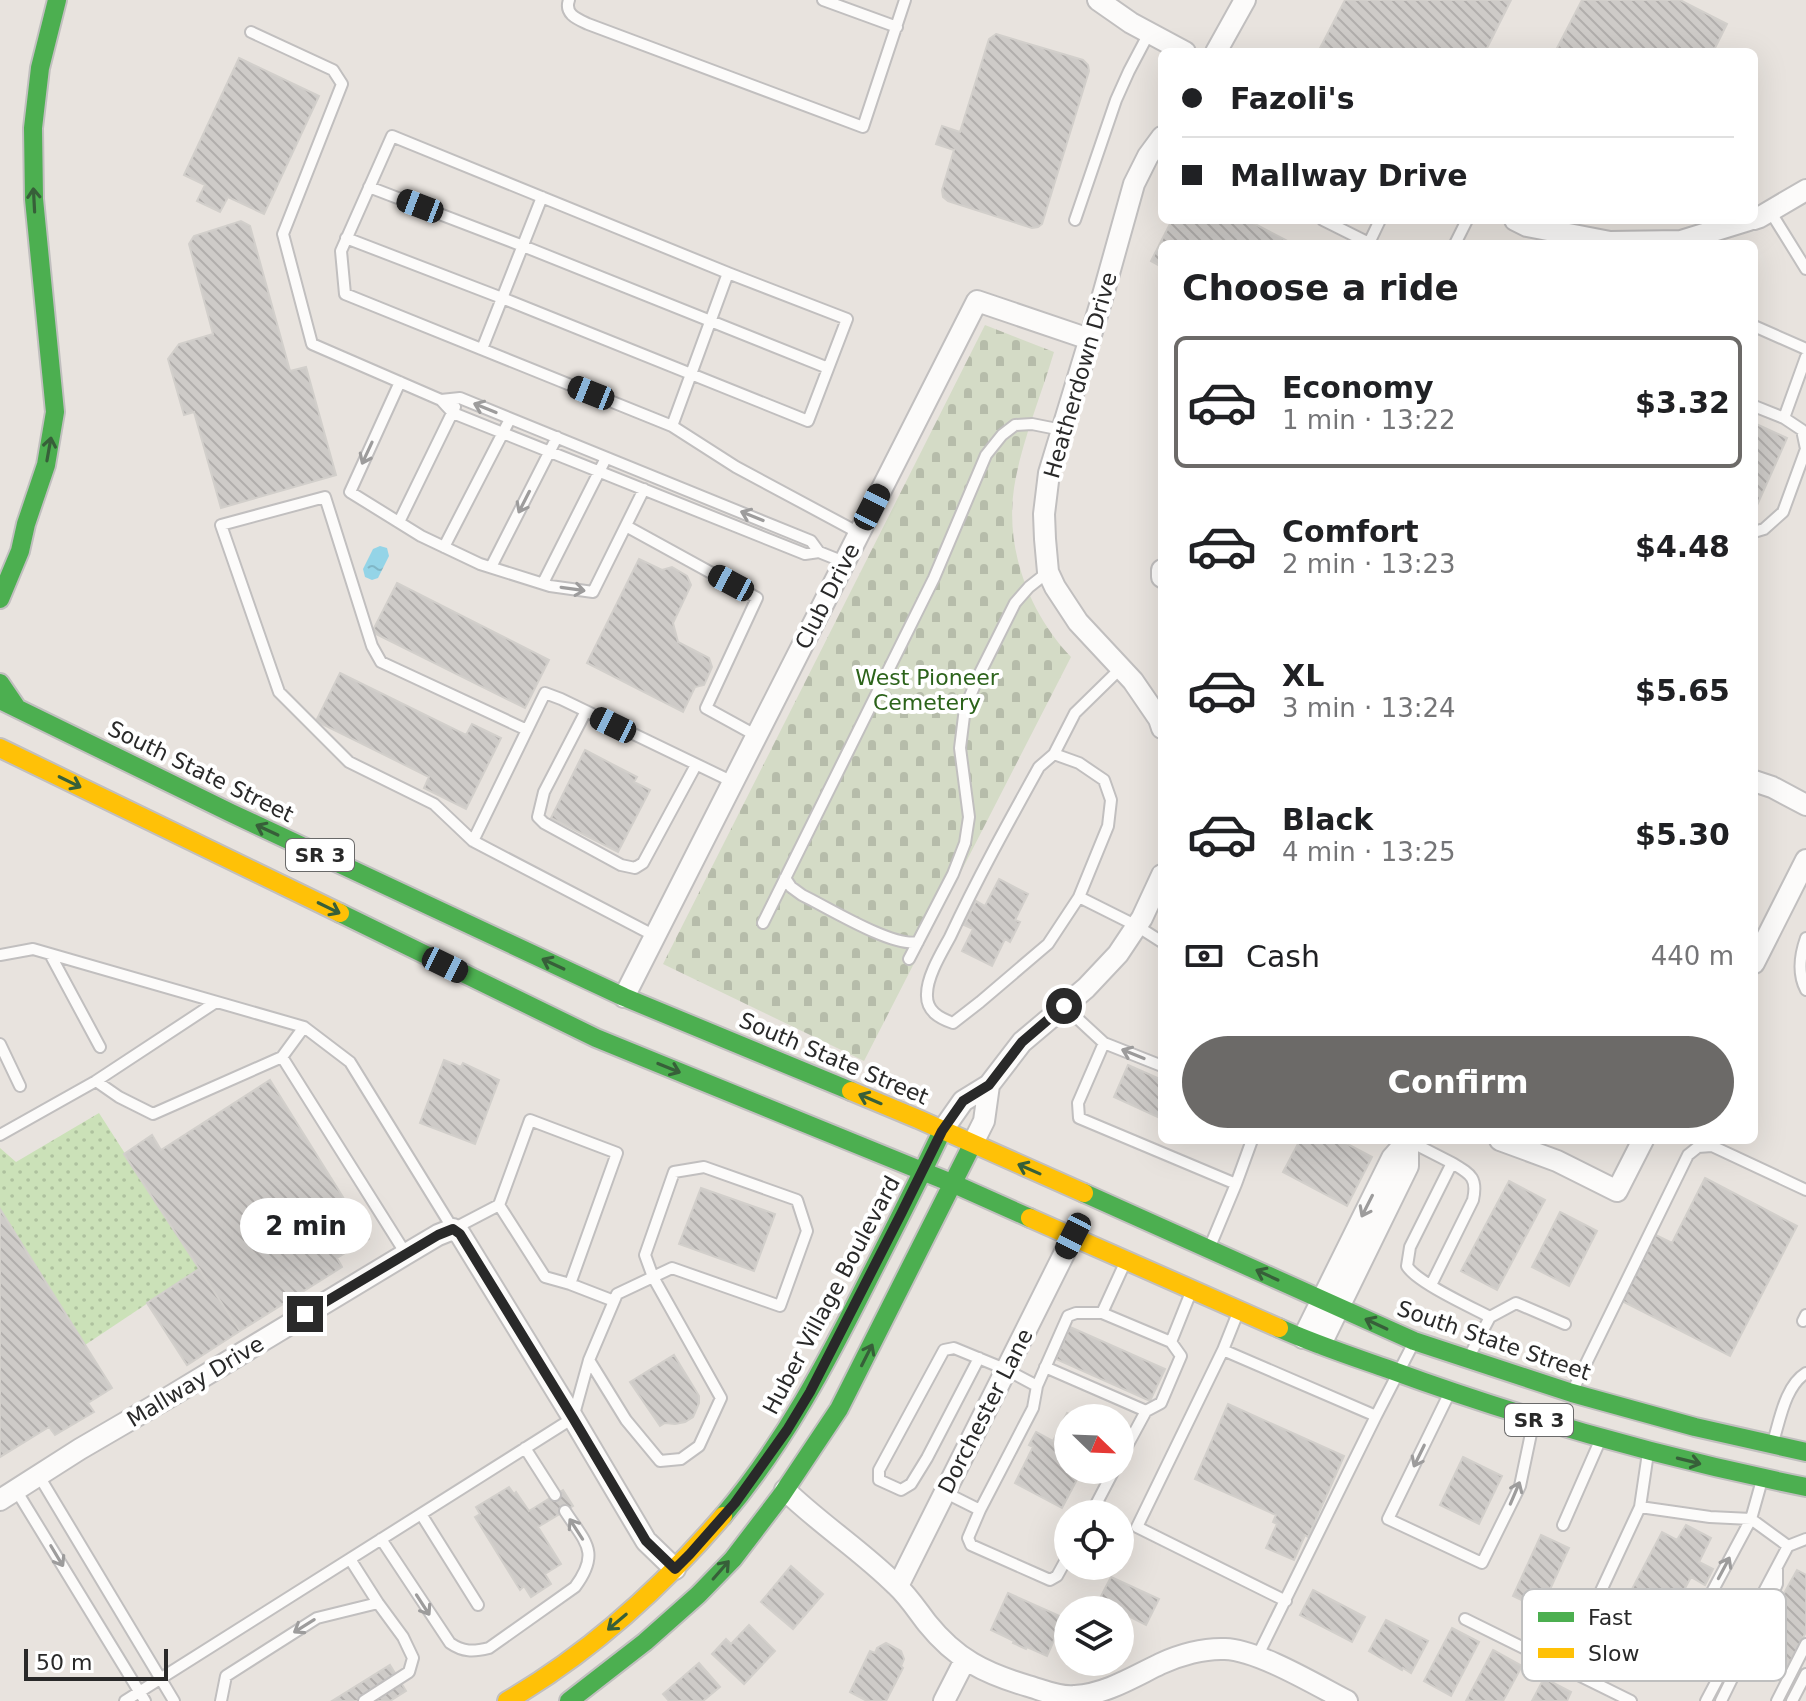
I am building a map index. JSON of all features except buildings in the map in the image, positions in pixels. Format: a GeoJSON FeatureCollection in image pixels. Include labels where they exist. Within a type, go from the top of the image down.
{"type":"FeatureCollection","features":[{"type":"Feature","properties":{"kind":"main road"},"geometry":{"type":"LineString","coordinates":[[0,599],[20,551],[46,465],[55,412],[34,199],[33,128],[40,68],[57,0]]}},
{"type":"Feature","properties":{"kind":"main road"},"geometry":{"type":"LineString","coordinates":[[0,563],[9,545],[26,524]]}},
{"type":"Feature","properties":{"kind":"main road"},"geometry":{"type":"LineString","coordinates":[[0,683],[8,704]]}},
{"type":"Feature","properties":{"kind":"main road","name":"South State Street"},"geometry":{"type":"LineString","coordinates":[[8,704],[231,813],[624,997],[908,1115],[1209,1248],[1317,1309],[1513,1375],[1695,1427],[1767,1461],[1806,1487]]}},
{"type":"Feature","properties":{"kind":"main road","name":"South State Street"},"geometry":{"type":"LineString","coordinates":[[0,748],[596,1038],[954,1184],[1312,1341],[1457,1394],[1648,1451],[1767,1461],[1806,1452]]}},
{"type":"Feature","properties":{"kind":"main road","name":"Huber Village Boulevard"},"geometry":{"type":"LineString","coordinates":[[507,1701],[546,1677],[643,1599],[690,1554],[735,1503],[802,1405],[830,1355],[942,1131]]}},
{"type":"Feature","properties":{"kind":"main road"},"geometry":{"type":"LineString","coordinates":[[569,1701],[638,1648],[715,1578],[785,1490],[839,1409],[972,1145]]}},
{"type":"Feature","properties":{"kind":"main road"},"geometry":{"type":"LineString","coordinates":[[1172,1281],[1218,1285],[1241,1291]]}},
{"type":"Feature","properties":{"kind":"main road"},"geometry":{"type":"LineString","coordinates":[[1399,1373],[1414,1360],[1422,1359],[1460,1372],[1513,1375]]}},
{"type":"Feature","properties":{"kind":"main road"},"geometry":{"type":"LineString","coordinates":[[1457,1394],[1518,1393],[1635,1426],[1752,1453],[1764,1451],[1767,1461],[1806,1464]]}},
{"type":"Feature","properties":{"kind":"street"},"geometry":{"type":"LineString","coordinates":[[1098,0],[1131,23],[1177,48]]}},
{"type":"Feature","properties":{"kind":"street"},"geometry":{"type":"LineString","coordinates":[[1218,48],[1245,0]]}},
{"type":"Feature","properties":{"kind":"street","name":"Heatherdown Drive"},"geometry":{"type":"LineString","coordinates":[[1158,142],[1134,184],[1049,473],[1044,514],[1048,572],[1078,622],[1133,681],[1158,717]]}},
{"type":"Feature","properties":{"kind":"street"},"geometry":{"type":"LineString","coordinates":[[1758,217],[1806,190]]}},
{"type":"Feature","properties":{"kind":"street"},"geometry":{"type":"LineString","coordinates":[[1523,224],[1539,234],[1586,240]]}},
{"type":"Feature","properties":{"kind":"street"},"geometry":{"type":"LineString","coordinates":[[1684,240],[1736,224]]}},
{"type":"Feature","properties":{"kind":"street","name":"Club Drive"},"geometry":{"type":"LineString","coordinates":[[624,997],[977,301],[1089,339]]}},
{"type":"Feature","properties":{"kind":"street"},"geometry":{"type":"LineString","coordinates":[[1758,782],[1806,805]]}},
{"type":"Feature","properties":{"kind":"street"},"geometry":{"type":"LineString","coordinates":[[1758,955],[1806,860]]}},
{"type":"Feature","properties":{"kind":"street"},"geometry":{"type":"LineString","coordinates":[[942,1131],[963,1101],[989,1085],[1022,1042],[1086,988],[1118,954],[1137,926],[1158,883]]}},
{"type":"Feature","properties":{"kind":"street"},"geometry":{"type":"LineString","coordinates":[[972,1145],[984,1121],[989,1085]]}},
{"type":"Feature","properties":{"kind":"street"},"geometry":{"type":"LineString","coordinates":[[1312,1341],[1317,1309],[1408,1166],[1408,1144]]}},
{"type":"Feature","properties":{"kind":"street"},"geometry":{"type":"LineString","coordinates":[[1511,1144],[1557,1161],[1617,1191],[1641,1144]]}},
{"type":"Feature","properties":{"kind":"street"},"geometry":{"type":"LineString","coordinates":[[453,1229],[460,1234],[646,1541],[675,1569]]}},
{"type":"Feature","properties":{"kind":"street","name":"Mallway Drive"},"geometry":{"type":"LineString","coordinates":[[8,1495],[406,1254],[453,1229]]}},
{"type":"Feature","properties":{"kind":"street","name":"Dorchester Lane"},"geometry":{"type":"LineString","coordinates":[[898,1586],[1073,1236]]}},
{"type":"Feature","properties":{"kind":"street"},"geometry":{"type":"LineString","coordinates":[[1312,1341],[1317,1309]]}},
{"type":"Feature","properties":{"kind":"street"},"geometry":{"type":"LineString","coordinates":[[785,1490],[898,1586],[945,1644],[965,1660],[1004,1679],[1074,1697],[1119,1694],[1164,1662],[1195,1652],[1224,1649],[1257,1657],[1347,1701]]}},
{"type":"Feature","properties":{"kind":"street"},"geometry":{"type":"LineString","coordinates":[[944,1701],[965,1660]]}},
{"type":"Feature","properties":{"kind":"lane"},"geometry":{"type":"LineString","coordinates":[[569,0],[568,11],[576,19],[863,127],[905,0]]}},
{"type":"Feature","properties":{"kind":"lane"},"geometry":{"type":"LineString","coordinates":[[823,0],[897,27]]}},
{"type":"Feature","properties":{"kind":"lane"},"geometry":{"type":"LineString","coordinates":[[251,32],[333,70],[342,84],[283,234],[312,344],[441,400],[453,413],[805,554],[819,552],[844,562]]}},
{"type":"Feature","properties":{"kind":"lane"},"geometry":{"type":"LineString","coordinates":[[1075,220],[1116,100],[1149,33]]}},
{"type":"Feature","properties":{"kind":"lane"},"geometry":{"type":"LineString","coordinates":[[346,238],[808,421],[847,319],[392,136],[346,238],[341,251],[345,294],[672,426],[736,467],[859,533]]}},
{"type":"Feature","properties":{"kind":"lane"},"geometry":{"type":"LineString","coordinates":[[369,187],[828,368]]}},
{"type":"Feature","properties":{"kind":"lane"},"geometry":{"type":"LineString","coordinates":[[482,349],[542,197]]}},
{"type":"Feature","properties":{"kind":"lane"},"geometry":{"type":"LineString","coordinates":[[1758,217],[1806,269]]}},
{"type":"Feature","properties":{"kind":"lane"},"geometry":{"type":"LineString","coordinates":[[1331,224],[1363,240]]}},
{"type":"Feature","properties":{"kind":"lane"},"geometry":{"type":"LineString","coordinates":[[672,426],[728,273]]}},
{"type":"Feature","properties":{"kind":"lane"},"geometry":{"type":"LineString","coordinates":[[1758,328],[1806,349]]}},
{"type":"Feature","properties":{"kind":"lane"},"geometry":{"type":"LineString","coordinates":[[1784,418],[1806,357]]}},
{"type":"Feature","properties":{"kind":"lane"},"geometry":{"type":"LineString","coordinates":[[400,382],[350,492],[421,536],[480,564],[543,583],[593,592],[644,489]]}},
{"type":"Feature","properties":{"kind":"lane"},"geometry":{"type":"LineString","coordinates":[[441,400],[460,398],[557,437],[811,541],[819,552]]}},
{"type":"Feature","properties":{"kind":"lane"},"geometry":{"type":"LineString","coordinates":[[399,522],[460,398]]}},
{"type":"Feature","properties":{"kind":"lane"},"geometry":{"type":"LineString","coordinates":[[1758,408],[1784,418],[1802,430],[1806,449],[1783,512],[1758,531]]}},
{"type":"Feature","properties":{"kind":"lane"},"geometry":{"type":"LineString","coordinates":[[444,547],[510,419]]}},
{"type":"Feature","properties":{"kind":"lane"},"geometry":{"type":"LineString","coordinates":[[763,923],[934,578],[986,455],[1015,425],[1032,424],[1062,430]]}},
{"type":"Feature","properties":{"kind":"lane"},"geometry":{"type":"LineString","coordinates":[[491,567],[557,437]]}},
{"type":"Feature","properties":{"kind":"lane"},"geometry":{"type":"LineString","coordinates":[[543,583],[606,458]]}},
{"type":"Feature","properties":{"kind":"lane"},"geometry":{"type":"LineString","coordinates":[[527,730],[381,662],[372,646],[325,497],[221,525],[279,692],[349,762],[434,804],[473,841],[655,936]]}},
{"type":"Feature","properties":{"kind":"lane"},"geometry":{"type":"LineString","coordinates":[[626,526],[757,598],[706,708],[757,736]]}},
{"type":"Feature","properties":{"kind":"lane"},"geometry":{"type":"LineString","coordinates":[[909,959],[953,874],[965,843],[969,817],[960,748],[965,708],[1015,603],[1048,572]]}},
{"type":"Feature","properties":{"kind":"lane"},"geometry":{"type":"LineString","coordinates":[[1054,754],[1079,763],[1104,780],[1111,800],[1108,826],[1079,897],[1048,944],[980,1002],[953,1023],[937,1018],[930,1009],[927,994],[934,970],[976,882],[1039,767],[1054,754],[1075,713],[1121,668]]}},
{"type":"Feature","properties":{"kind":"lane"},"geometry":{"type":"LineString","coordinates":[[473,841],[545,693],[733,782]]}},
{"type":"Feature","properties":{"kind":"lane"},"geometry":{"type":"LineString","coordinates":[[586,711],[544,792],[538,817],[621,865],[635,868],[643,863],[696,765]]}},
{"type":"Feature","properties":{"kind":"lane"},"geometry":{"type":"LineString","coordinates":[[785,878],[802,895],[883,935],[900,942],[918,942]]}},
{"type":"Feature","properties":{"kind":"lane"},"geometry":{"type":"LineString","coordinates":[[1079,897],[1158,939]]}},
{"type":"Feature","properties":{"kind":"lane"},"geometry":{"type":"LineString","coordinates":[[1806,938],[1800,958],[1802,984],[1806,990]]}},
{"type":"Feature","properties":{"kind":"lane"},"geometry":{"type":"LineString","coordinates":[[0,955],[33,949],[304,1027],[350,1062],[453,1229],[499,1205],[530,1120],[617,1153],[570,1284]]}},
{"type":"Feature","properties":{"kind":"lane"},"geometry":{"type":"LineString","coordinates":[[50,954],[100,1047]]}},
{"type":"Feature","properties":{"kind":"lane"},"geometry":{"type":"LineString","coordinates":[[0,1135],[96,1081],[216,1002]]}},
{"type":"Feature","properties":{"kind":"lane"},"geometry":{"type":"LineString","coordinates":[[1064,1006],[1104,1043],[1158,1064]]}},
{"type":"Feature","properties":{"kind":"lane"},"geometry":{"type":"LineString","coordinates":[[96,1081],[153,1114],[282,1057],[304,1027]]}},
{"type":"Feature","properties":{"kind":"lane"},"geometry":{"type":"LineString","coordinates":[[1104,1043],[1078,1103],[1079,1118],[1236,1184]]}},
{"type":"Feature","properties":{"kind":"lane"},"geometry":{"type":"LineString","coordinates":[[0,1044],[20,1086]]}},
{"type":"Feature","properties":{"kind":"lane"},"geometry":{"type":"LineString","coordinates":[[282,1057],[406,1254]]}},
{"type":"Feature","properties":{"kind":"lane"},"geometry":{"type":"LineString","coordinates":[[1209,1248],[1251,1144]]}},
{"type":"Feature","properties":{"kind":"lane"},"geometry":{"type":"LineString","coordinates":[[1416,1144],[1469,1173],[1476,1182],[1473,1200],[1431,1285]]}},
{"type":"Feature","properties":{"kind":"lane"},"geometry":{"type":"LineString","coordinates":[[1572,1393],[1688,1155],[1698,1147],[1712,1146],[1806,1190]]}},
{"type":"Feature","properties":{"kind":"lane"},"geometry":{"type":"LineString","coordinates":[[1452,1163],[1407,1258],[1407,1266],[1410,1272],[1431,1285],[1490,1317]]}},
{"type":"Feature","properties":{"kind":"lane"},"geometry":{"type":"LineString","coordinates":[[125,1701],[143,1696],[161,1679],[573,1418],[589,1360],[617,1294],[653,1277],[672,1268],[780,1306],[807,1231],[797,1200],[704,1167],[674,1172],[645,1255],[653,1277],[721,1398],[699,1446],[681,1459],[660,1461],[626,1420],[589,1360]]}},
{"type":"Feature","properties":{"kind":"lane"},"geometry":{"type":"LineString","coordinates":[[499,1205],[545,1277],[614,1301]]}},
{"type":"Feature","properties":{"kind":"lane"},"geometry":{"type":"LineString","coordinates":[[1102,1313],[1126,1259]]}},
{"type":"Feature","properties":{"kind":"lane"},"geometry":{"type":"LineString","coordinates":[[1171,1342],[1192,1288]]}},
{"type":"Feature","properties":{"kind":"lane"},"geometry":{"type":"LineString","coordinates":[[1467,1360],[1490,1317],[1516,1303],[1565,1324]]}},
{"type":"Feature","properties":{"kind":"lane"},"geometry":{"type":"LineString","coordinates":[[1240,1310],[1137,1527],[1286,1601]]}},
{"type":"Feature","properties":{"kind":"lane"},"geometry":{"type":"LineString","coordinates":[[1054,1578],[1050,1580],[971,1545],[968,1538],[1033,1408],[1037,1386],[1068,1316],[1102,1313],[1171,1342],[1181,1356],[1161,1403],[1146,1411],[1134,1433]]}},
{"type":"Feature","properties":{"kind":"lane"},"geometry":{"type":"LineString","coordinates":[[1257,1657],[1414,1341]]}},
{"type":"Feature","properties":{"kind":"lane"},"geometry":{"type":"LineString","coordinates":[[979,1358],[911,1484],[901,1490],[879,1480],[879,1470],[944,1350],[954,1348],[979,1358],[1005,1369],[1037,1386]]}},
{"type":"Feature","properties":{"kind":"lane"},"geometry":{"type":"LineString","coordinates":[[1223,1350],[1376,1416]]}},
{"type":"Feature","properties":{"kind":"lane"},"geometry":{"type":"LineString","coordinates":[[1045,1367],[1146,1411]]}},
{"type":"Feature","properties":{"kind":"lane"},"geometry":{"type":"LineString","coordinates":[[1714,1589],[1751,1519],[1790,1392],[1806,1373]]}},
{"type":"Feature","properties":{"kind":"lane"},"geometry":{"type":"LineString","coordinates":[[1457,1394],[1388,1519],[1482,1563],[1520,1486],[1535,1418]]}},
{"type":"Feature","properties":{"kind":"lane"},"geometry":{"type":"LineString","coordinates":[[1563,1525],[1601,1438]]}},
{"type":"Feature","properties":{"kind":"lane"},"geometry":{"type":"LineString","coordinates":[[525,1448],[555,1495]]}},
{"type":"Feature","properties":{"kind":"lane"},"geometry":{"type":"LineString","coordinates":[[1602,1589],[1640,1507],[1648,1451]]}},
{"type":"Feature","properties":{"kind":"lane"},"geometry":{"type":"LineString","coordinates":[[39,1476],[174,1701]]}},
{"type":"Feature","properties":{"kind":"lane"},"geometry":{"type":"LineString","coordinates":[[944,1492],[980,1510]]}},
{"type":"Feature","properties":{"kind":"lane"},"geometry":{"type":"LineString","coordinates":[[8,1495],[143,1696]]}},
{"type":"Feature","properties":{"kind":"lane"},"geometry":{"type":"LineString","coordinates":[[1640,1507],[1710,1517],[1751,1519],[1788,1546]]}},
{"type":"Feature","properties":{"kind":"lane"},"geometry":{"type":"LineString","coordinates":[[381,1539],[450,1643],[468,1652],[477,1651],[489,1648],[575,1587],[585,1574],[589,1553],[565,1511]]}},
{"type":"Feature","properties":{"kind":"lane"},"geometry":{"type":"LineString","coordinates":[[421,1514],[478,1605]]}},
{"type":"Feature","properties":{"kind":"lane"},"geometry":{"type":"LineString","coordinates":[[1765,1589],[1788,1546],[1806,1539]]}},
{"type":"Feature","properties":{"kind":"lane"},"geometry":{"type":"LineString","coordinates":[[350,1559],[403,1637],[413,1658],[409,1672],[364,1701]]}},
{"type":"Feature","properties":{"kind":"lane"},"geometry":{"type":"LineString","coordinates":[[1775,1589],[1777,1567]]}},
{"type":"Feature","properties":{"kind":"lane"},"geometry":{"type":"LineString","coordinates":[[221,1701],[226,1676],[317,1618],[378,1603]]}},
{"type":"Feature","properties":{"kind":"lane"},"geometry":{"type":"LineString","coordinates":[[1465,1619],[1522,1647]]}},
{"type":"Feature","properties":{"kind":"lane"},"geometry":{"type":"LineString","coordinates":[[1777,1701],[1806,1644]]}},
{"type":"Feature","properties":{"kind":"lane"},"geometry":{"type":"LineString","coordinates":[[1792,1701],[1806,1674]]}},
{"type":"Feature","properties":{"kind":"lane"},"geometry":{"type":"LineString","coordinates":[[1591,1681],[1631,1701]]}},
{"type":"Feature","properties":{"kind":"lane"},"geometry":{"type":"LineString","coordinates":[[1706,1701],[1717,1681]]}},
{"type":"Feature","properties":{"kind":"lane"},"geometry":{"type":"LineString","coordinates":[[1721,1701],[1731,1681]]}},
{"type":"Feature","properties":{"kind":"green space","name":"West Pioneer Cemetery"},"geometry":{"type":"Polygon","coordinates":[[[985,325],[1054,352],[1017,471],[1012,511],[1013,534],[1023,579],[1032,600],[1056,640],[1071,657],[864,1061],[663,964],[985,325]]]}},
{"type":"Feature","properties":{"kind":"green space"},"geometry":{"type":"Polygon","coordinates":[[[99,1113],[199,1269],[85,1345],[0,1209],[0,1148],[16,1162],[99,1113]]]}},
{"type":"Feature","properties":{"kind":"water"},"geometry":{"type":"Polygon","coordinates":[[[380,546],[387,548],[389,556],[378,578],[372,580],[365,577],[363,569],[373,549],[380,546]]]}},
{"type":"Feature","properties":{"kind":"traffic: fast"},"geometry":{"type":"LineString","coordinates":[[0,599],[20,551],[46,465],[55,412],[34,199],[33,128],[40,68],[57,0]]}},
{"type":"Feature","properties":{"kind":"traffic: fast"},"geometry":{"type":"LineString","coordinates":[[0,683],[17,708]]}},
{"type":"Feature","properties":{"kind":"traffic: fast"},"geometry":{"type":"LineString","coordinates":[[0,700],[231,813],[624,997],[851,1091]]}},
{"type":"Feature","properties":{"kind":"traffic: fast"},"geometry":{"type":"LineString","coordinates":[[340,913],[596,1038],[1030,1218]]}},
{"type":"Feature","properties":{"kind":"traffic: fast"},"geometry":{"type":"LineString","coordinates":[[723,1516],[766,1460],[820,1371],[942,1131]]}},
{"type":"Feature","properties":{"kind":"traffic: fast"},"geometry":{"type":"LineString","coordinates":[[569,1701],[645,1642],[698,1595],[733,1559],[781,1496],[839,1409],[972,1145]]}},
{"type":"Feature","properties":{"kind":"traffic: fast"},"geometry":{"type":"LineString","coordinates":[[1084,1193],[1414,1341],[1572,1393],[1695,1427],[1806,1452]]}},
{"type":"Feature","properties":{"kind":"traffic: fast"},"geometry":{"type":"LineString","coordinates":[[1279,1328],[1333,1350],[1543,1421],[1647,1450],[1806,1487]]}},
{"type":"Feature","properties":{"kind":"traffic: slow"},"geometry":{"type":"LineString","coordinates":[[0,748],[340,913]]}},
{"type":"Feature","properties":{"kind":"traffic: slow"},"geometry":{"type":"LineString","coordinates":[[851,1091],[1084,1193]]}},
{"type":"Feature","properties":{"kind":"traffic: slow"},"geometry":{"type":"LineString","coordinates":[[1030,1218],[1279,1328]]}},
{"type":"Feature","properties":{"kind":"traffic: slow"},"geometry":{"type":"LineString","coordinates":[[507,1701],[566,1662],[622,1618],[675,1568],[723,1516]]}},
{"type":"Feature","properties":{"kind":"route"},"geometry":{"type":"LineString","coordinates":[[305,1314],[453,1229],[460,1234],[646,1541],[675,1569],[735,1503],[787,1430],[830,1355],[942,1131],[963,1101],[989,1085],[1022,1042],[1064,1006]]}}]}
